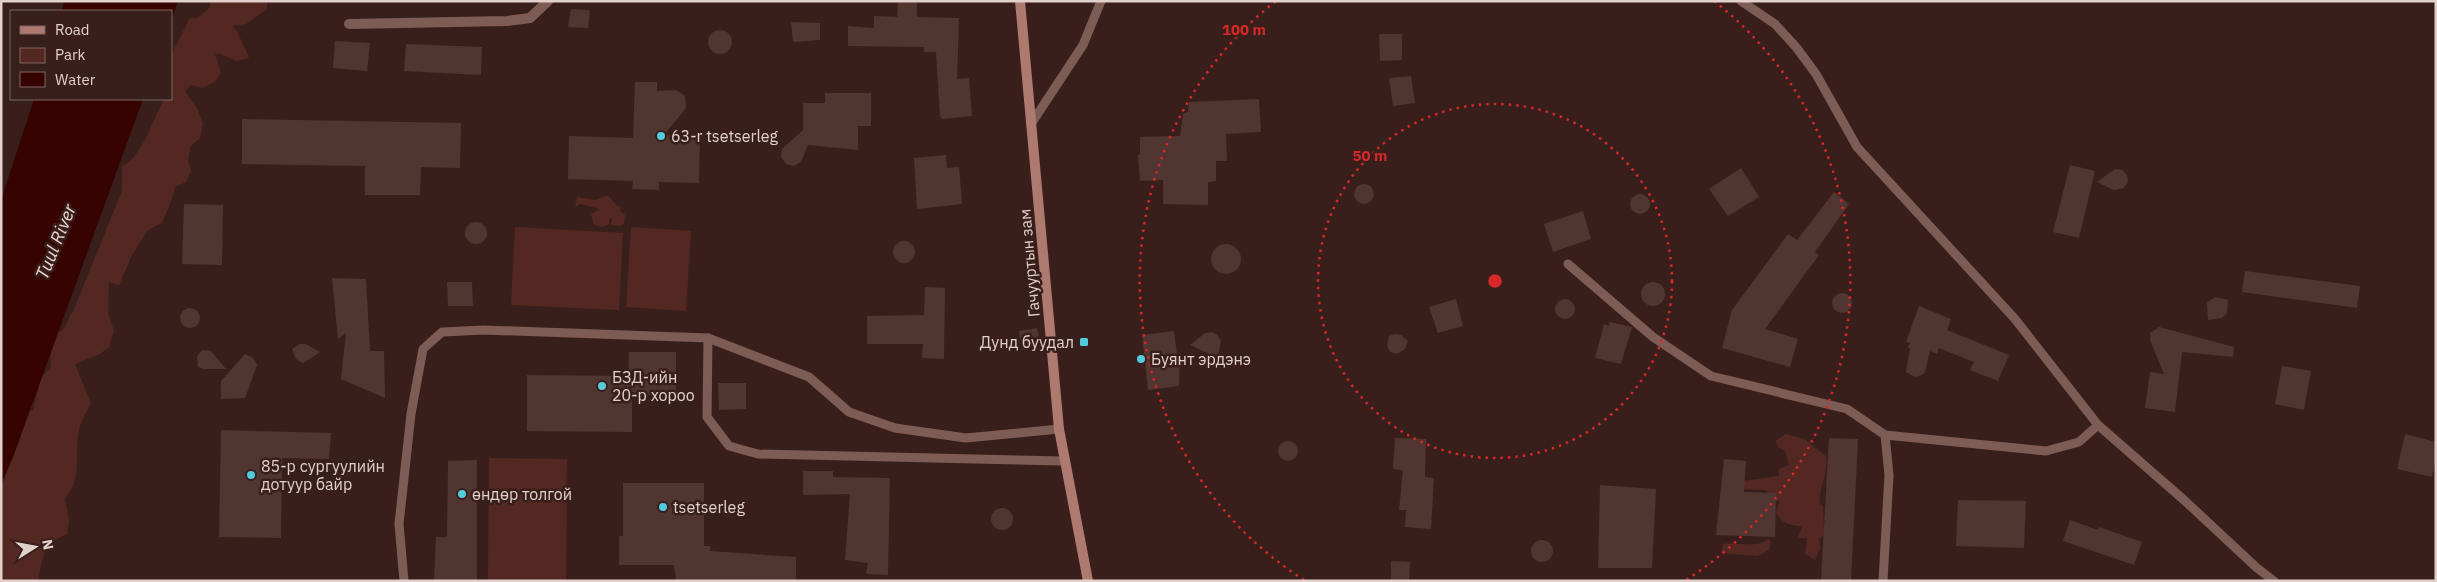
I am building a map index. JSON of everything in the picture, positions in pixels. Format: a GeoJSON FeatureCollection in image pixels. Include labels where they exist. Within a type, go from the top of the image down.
{"type":"FeatureCollection","features":[{"type":"Feature","properties":{"kind":"main road","name":"Гачууртын зам"},"geometry":{"type":"LineString","coordinates":[[1020,1],[1059,429],[1088,581]]}},
{"type":"Feature","properties":{"kind":"street"},"geometry":{"type":"LineString","coordinates":[[349,24],[507,21],[530,18],[548,1]]}},
{"type":"Feature","properties":{"kind":"lane"},"geometry":{"type":"LineString","coordinates":[[1031,124],[1083,45],[1101,1]]}},
{"type":"Feature","properties":{"kind":"lane"},"geometry":{"type":"LineString","coordinates":[[1740,1],[1775,24],[1796,47],[1816,74],[1857,147],[2015,319],[2098,425],[2274,581]]}},
{"type":"Feature","properties":{"kind":"lane"},"geometry":{"type":"LineString","coordinates":[[1568,264],[1653,337],[1711,376],[1847,409],[1885,435],[2046,451],[2079,442],[2098,425]]}},
{"type":"Feature","properties":{"kind":"lane"},"geometry":{"type":"LineString","coordinates":[[404,581],[399,524],[412,414],[423,349],[442,332],[484,330],[708,338],[810,377],[849,412],[895,428],[966,438],[1059,429]]}},
{"type":"Feature","properties":{"kind":"lane"},"geometry":{"type":"LineString","coordinates":[[708,338],[707,417],[729,446],[758,454],[1064,461]]}},
{"type":"Feature","properties":{"kind":"lane"},"geometry":{"type":"LineString","coordinates":[[1883,581],[1889,475],[1885,435]]}},
{"type":"Feature","properties":{"kind":"green space"},"geometry":{"type":"Polygon","coordinates":[[[211,1],[267,1],[267,9],[246,24],[232,26],[237,31],[249,58],[236,61],[221,54],[215,54],[221,73],[215,82],[202,88],[191,85],[185,91],[198,110],[203,124],[200,138],[190,147],[188,161],[191,171],[186,182],[175,187],[162,223],[148,230],[132,255],[119,285],[109,282],[108,313],[114,331],[109,347],[100,354],[75,364],[91,403],[78,435],[77,468],[74,484],[65,499],[69,521],[67,534],[48,547],[43,558],[38,581],[1,581],[1,488],[21,436],[19,427],[22,413],[33,410],[41,378],[51,367],[50,337],[63,330],[74,309],[122,191],[122,167],[130,161],[142,145],[164,100],[172,100],[172,53],[190,18],[198,18],[210,7],[211,1]]]}},
{"type":"Feature","properties":{"kind":"green space"},"geometry":{"type":"Polygon","coordinates":[[[608,195],[616,205],[621,207],[620,211],[625,215],[624,224],[619,226],[611,225],[612,218],[609,219],[609,224],[602,227],[594,225],[591,214],[600,209],[580,204],[575,207],[577,197],[595,200],[608,195]]]}},
{"type":"Feature","properties":{"kind":"green space"},"geometry":{"type":"Polygon","coordinates":[[[515,227],[623,233],[619,310],[511,305],[515,227]]]}},
{"type":"Feature","properties":{"kind":"green space"},"geometry":{"type":"Polygon","coordinates":[[[631,227],[691,231],[686,311],[626,307],[631,227]]]}},
{"type":"Feature","properties":{"kind":"green space"},"geometry":{"type":"Polygon","coordinates":[[[1786,434],[1804,439],[1826,456],[1827,462],[1820,498],[1820,504],[1823,506],[1824,535],[1819,539],[1820,548],[1815,560],[1805,554],[1807,538],[1798,538],[1802,526],[1787,523],[1776,513],[1780,500],[1770,503],[1767,490],[1739,489],[1743,481],[1779,476],[1779,469],[1789,465],[1785,451],[1779,448],[1775,441],[1786,434]]]}},
{"type":"Feature","properties":{"kind":"green space"},"geometry":{"type":"Polygon","coordinates":[[[489,458],[567,459],[566,581],[488,581],[489,458]]]}},
{"type":"Feature","properties":{"kind":"green space"},"geometry":{"type":"Polygon","coordinates":[[[1769,539],[1771,543],[1769,550],[1758,556],[1721,553],[1723,544],[1758,544],[1769,539]]]}},
{"type":"Feature","properties":{"kind":"water"},"geometry":{"type":"Polygon","coordinates":[[[64,1],[178,1],[172,17],[172,10],[62,10],[64,1]]]}},
{"type":"Feature","properties":{"kind":"water","name":"Tuul River"},"geometry":{"type":"Polygon","coordinates":[[[34,100],[143,100],[13,457],[1,484],[1,200],[34,100]]]}},
{"type":"Feature","properties":{"kind":"building"},"geometry":{"type":"Polygon","coordinates":[[[898,1],[917,1],[917,17],[959,18],[957,79],[969,78],[972,116],[942,119],[940,116],[936,52],[924,52],[924,47],[848,46],[848,26],[874,28],[874,16],[897,17],[898,1]]]}},
{"type":"Feature","properties":{"kind":"building"},"geometry":{"type":"Polygon","coordinates":[[[571,9],[590,10],[588,28],[568,27],[571,9]]]}},
{"type":"Feature","properties":{"kind":"building"},"geometry":{"type":"Polygon","coordinates":[[[791,22],[820,23],[820,40],[793,42],[791,22]]]}},
{"type":"Feature","properties":{"kind":"building"},"geometry":{"type":"Polygon","coordinates":[[[720,30],[729,33],[732,42],[729,51],[720,54],[711,51],[708,42],[711,33],[720,30]]]}},
{"type":"Feature","properties":{"kind":"building"},"geometry":{"type":"Polygon","coordinates":[[[1379,34],[1402,34],[1402,60],[1380,61],[1379,34]]]}},
{"type":"Feature","properties":{"kind":"building"},"geometry":{"type":"Polygon","coordinates":[[[335,41],[370,43],[367,71],[333,68],[335,41]]]}},
{"type":"Feature","properties":{"kind":"building"},"geometry":{"type":"Polygon","coordinates":[[[406,44],[482,47],[481,75],[404,71],[406,44]]]}},
{"type":"Feature","properties":{"kind":"building"},"geometry":{"type":"Polygon","coordinates":[[[1411,76],[1415,103],[1393,106],[1389,78],[1411,76]]]}},
{"type":"Feature","properties":{"kind":"building","name":"63-r tsetserleg"},"geometry":{"type":"Polygon","coordinates":[[[635,82],[657,82],[657,91],[676,90],[685,96],[686,108],[664,135],[700,136],[699,183],[659,182],[659,190],[632,189],[633,181],[568,179],[569,136],[633,138],[635,82]]]}},
{"type":"Feature","properties":{"kind":"building"},"geometry":{"type":"Polygon","coordinates":[[[825,93],[871,93],[871,126],[858,126],[858,150],[808,145],[801,162],[794,166],[786,164],[781,157],[782,149],[803,130],[803,103],[825,103],[825,93]]]}},
{"type":"Feature","properties":{"kind":"building"},"geometry":{"type":"Polygon","coordinates":[[[1259,99],[1261,132],[1226,134],[1227,161],[1216,161],[1216,181],[1208,182],[1208,205],[1163,204],[1163,180],[1140,181],[1138,155],[1140,155],[1140,137],[1180,136],[1183,114],[1188,112],[1189,102],[1259,99]]]}},
{"type":"Feature","properties":{"kind":"building"},"geometry":{"type":"Polygon","coordinates":[[[242,119],[461,123],[460,168],[421,167],[420,195],[365,195],[365,166],[242,164],[242,119]]]}},
{"type":"Feature","properties":{"kind":"building"},"geometry":{"type":"Polygon","coordinates":[[[946,155],[947,168],[959,167],[962,204],[917,209],[914,158],[946,155]]]}},
{"type":"Feature","properties":{"kind":"building"},"geometry":{"type":"Polygon","coordinates":[[[2070,165],[2095,171],[2079,238],[2053,232],[2070,165]]]}},
{"type":"Feature","properties":{"kind":"building"},"geometry":{"type":"Polygon","coordinates":[[[1741,168],[1759,197],[1728,216],[1709,189],[1741,168]]]}},
{"type":"Feature","properties":{"kind":"building"},"geometry":{"type":"Polygon","coordinates":[[[2115,169],[2122,170],[2127,175],[2128,182],[2124,188],[2114,190],[2097,182],[2115,169]]]}},
{"type":"Feature","properties":{"kind":"building"},"geometry":{"type":"Polygon","coordinates":[[[1364,184],[1371,187],[1374,194],[1371,201],[1364,204],[1357,201],[1354,194],[1357,187],[1364,184]]]}},
{"type":"Feature","properties":{"kind":"building"},"geometry":{"type":"Polygon","coordinates":[[[1834,192],[1849,204],[1815,252],[1819,255],[1765,329],[1798,339],[1790,367],[1722,348],[1732,310],[1788,234],[1797,240],[1834,192]]]}},
{"type":"Feature","properties":{"kind":"building"},"geometry":{"type":"Polygon","coordinates":[[[1636,194],[1644,194],[1650,200],[1650,208],[1644,214],[1636,214],[1630,208],[1630,200],[1636,194]]]}},
{"type":"Feature","properties":{"kind":"building"},"geometry":{"type":"Polygon","coordinates":[[[184,204],[223,205],[222,265],[182,264],[184,204]]]}},
{"type":"Feature","properties":{"kind":"building"},"geometry":{"type":"Polygon","coordinates":[[[1583,211],[1591,239],[1553,252],[1544,224],[1583,211]]]}},
{"type":"Feature","properties":{"kind":"building"},"geometry":{"type":"Polygon","coordinates":[[[476,222],[484,225],[487,233],[484,241],[476,244],[468,241],[465,233],[468,225],[476,222]]]}},
{"type":"Feature","properties":{"kind":"building"},"geometry":{"type":"Polygon","coordinates":[[[904,241],[914,248],[915,252],[908,262],[904,263],[894,256],[893,252],[900,242],[904,241]]]}},
{"type":"Feature","properties":{"kind":"building"},"geometry":{"type":"Polygon","coordinates":[[[1226,244],[1237,248],[1241,259],[1237,270],[1226,274],[1215,270],[1211,259],[1215,248],[1226,244]]]}},
{"type":"Feature","properties":{"kind":"building"},"geometry":{"type":"Polygon","coordinates":[[[2245,271],[2360,286],[2357,308],[2242,292],[2245,271]]]}},
{"type":"Feature","properties":{"kind":"building"},"geometry":{"type":"Polygon","coordinates":[[[332,278],[366,279],[370,351],[384,351],[385,398],[341,379],[346,333],[338,339],[332,278]]]}},
{"type":"Feature","properties":{"kind":"building"},"geometry":{"type":"Polygon","coordinates":[[[447,282],[472,282],[473,306],[448,306],[447,282]]]}},
{"type":"Feature","properties":{"kind":"building"},"geometry":{"type":"Polygon","coordinates":[[[1653,282],[1661,286],[1665,294],[1661,302],[1653,306],[1645,302],[1641,294],[1645,286],[1653,282]]]}},
{"type":"Feature","properties":{"kind":"building"},"geometry":{"type":"Polygon","coordinates":[[[925,287],[945,288],[944,359],[922,358],[923,344],[867,344],[867,316],[924,315],[925,287]]]}},
{"type":"Feature","properties":{"kind":"building"},"geometry":{"type":"Polygon","coordinates":[[[1842,293],[1849,296],[1852,303],[1849,310],[1842,313],[1835,310],[1832,303],[1835,296],[1842,293]]]}},
{"type":"Feature","properties":{"kind":"building"},"geometry":{"type":"Polygon","coordinates":[[[2215,297],[2228,300],[2227,313],[2222,318],[2208,320],[2207,303],[2215,297]]]}},
{"type":"Feature","properties":{"kind":"building"},"geometry":{"type":"Polygon","coordinates":[[[1456,299],[1463,326],[1438,333],[1429,307],[1456,299]]]}},
{"type":"Feature","properties":{"kind":"building"},"geometry":{"type":"Polygon","coordinates":[[[1561,299],[1569,299],[1575,305],[1575,313],[1569,319],[1561,319],[1555,313],[1555,305],[1561,299]]]}},
{"type":"Feature","properties":{"kind":"building"},"geometry":{"type":"Polygon","coordinates":[[[1919,306],[1951,319],[1947,330],[2009,355],[1998,381],[1970,370],[1974,362],[1939,348],[1937,354],[1930,351],[1925,372],[1922,375],[1915,377],[1906,372],[1910,343],[1906,342],[1919,306]]]}},
{"type":"Feature","properties":{"kind":"building"},"geometry":{"type":"Polygon","coordinates":[[[190,308],[197,311],[200,318],[197,325],[190,328],[183,325],[180,318],[183,311],[190,308]]]}},
{"type":"Feature","properties":{"kind":"building"},"geometry":{"type":"Polygon","coordinates":[[[1610,322],[1632,327],[1621,364],[1595,358],[1604,324],[1609,326],[1610,322]]]}},
{"type":"Feature","properties":{"kind":"building"},"geometry":{"type":"Polygon","coordinates":[[[2159,327],[2234,347],[2233,357],[2182,352],[2175,412],[2145,408],[2150,372],[2164,374],[2150,340],[2150,333],[2159,327]]]}},
{"type":"Feature","properties":{"kind":"building"},"geometry":{"type":"Polygon","coordinates":[[[1037,328],[1041,346],[1022,350],[1019,331],[1037,328]]]}},
{"type":"Feature","properties":{"kind":"building"},"geometry":{"type":"Polygon","coordinates":[[[1174,331],[1177,355],[1180,352],[1179,386],[1148,390],[1142,335],[1174,331]]]}},
{"type":"Feature","properties":{"kind":"building"},"geometry":{"type":"Polygon","coordinates":[[[1212,332],[1221,340],[1218,358],[1190,345],[1205,333],[1212,332]]]}},
{"type":"Feature","properties":{"kind":"building"},"geometry":{"type":"Polygon","coordinates":[[[1401,335],[1408,341],[1405,349],[1397,354],[1390,352],[1387,346],[1389,336],[1401,335]]]}},
{"type":"Feature","properties":{"kind":"building"},"geometry":{"type":"Polygon","coordinates":[[[300,344],[306,344],[320,352],[303,363],[296,359],[292,349],[300,344]]]}},
{"type":"Feature","properties":{"kind":"building"},"geometry":{"type":"Polygon","coordinates":[[[202,350],[211,351],[226,369],[204,369],[198,367],[197,356],[202,350]]]}},
{"type":"Feature","properties":{"kind":"building","name":"БЗД-ийн 20-р хороо"},"geometry":{"type":"Polygon","coordinates":[[[629,352],[676,352],[676,395],[632,395],[632,432],[527,431],[527,375],[628,376],[629,352]]]}},
{"type":"Feature","properties":{"kind":"building"},"geometry":{"type":"Polygon","coordinates":[[[245,354],[253,358],[257,365],[245,398],[221,399],[221,381],[245,354]]]}},
{"type":"Feature","properties":{"kind":"building"},"geometry":{"type":"Polygon","coordinates":[[[2282,366],[2311,371],[2304,410],[2275,404],[2282,366]]]}},
{"type":"Feature","properties":{"kind":"building"},"geometry":{"type":"Polygon","coordinates":[[[718,383],[746,383],[746,409],[719,410],[718,383]]]}},
{"type":"Feature","properties":{"kind":"building","name":"85-р сургуулийн дотуур байр"},"geometry":{"type":"Polygon","coordinates":[[[221,430],[331,433],[329,459],[282,458],[281,538],[219,537],[221,430]]]}},
{"type":"Feature","properties":{"kind":"building"},"geometry":{"type":"Polygon","coordinates":[[[2405,434],[2436,442],[2436,458],[2432,477],[2397,469],[2405,434]]]}},
{"type":"Feature","properties":{"kind":"building"},"geometry":{"type":"Polygon","coordinates":[[[1395,438],[1426,439],[1425,477],[1434,478],[1431,529],[1405,527],[1406,510],[1399,510],[1403,470],[1393,469],[1395,438]]]}},
{"type":"Feature","properties":{"kind":"building"},"geometry":{"type":"Polygon","coordinates":[[[1829,438],[1858,439],[1851,581],[1821,581],[1829,438]]]}},
{"type":"Feature","properties":{"kind":"building"},"geometry":{"type":"Polygon","coordinates":[[[1288,441],[1295,444],[1298,451],[1295,458],[1288,461],[1281,458],[1278,451],[1281,444],[1288,441]]]}},
{"type":"Feature","properties":{"kind":"building"},"geometry":{"type":"Polygon","coordinates":[[[1724,459],[1746,461],[1744,492],[1776,493],[1775,537],[1716,535],[1724,459]]]}},
{"type":"Feature","properties":{"kind":"building"},"geometry":{"type":"Polygon","coordinates":[[[477,460],[477,581],[434,581],[436,537],[447,537],[448,461],[477,460]]]}},
{"type":"Feature","properties":{"kind":"building"},"geometry":{"type":"Polygon","coordinates":[[[803,471],[833,471],[833,477],[890,478],[888,575],[866,574],[868,563],[845,560],[850,494],[803,495],[803,471]]]}},
{"type":"Feature","properties":{"kind":"building"},"geometry":{"type":"Polygon","coordinates":[[[623,483],[704,483],[704,546],[710,546],[710,551],[796,557],[796,581],[676,581],[674,565],[619,565],[619,536],[623,536],[623,483]]]}},
{"type":"Feature","properties":{"kind":"building"},"geometry":{"type":"Polygon","coordinates":[[[1600,485],[1656,489],[1652,568],[1598,568],[1600,485]]]}},
{"type":"Feature","properties":{"kind":"building"},"geometry":{"type":"Polygon","coordinates":[[[1958,500],[2026,501],[2024,548],[1956,546],[1958,500]]]}},
{"type":"Feature","properties":{"kind":"building"},"geometry":{"type":"Polygon","coordinates":[[[1002,508],[1012,515],[1013,519],[1006,529],[1002,530],[992,523],[991,519],[998,509],[1002,508]]]}},
{"type":"Feature","properties":{"kind":"building"},"geometry":{"type":"Polygon","coordinates":[[[2070,520],[2098,530],[2099,527],[2142,542],[2134,565],[2063,541],[2070,520]]]}},
{"type":"Feature","properties":{"kind":"building"},"geometry":{"type":"Polygon","coordinates":[[[1538,540],[1546,540],[1553,547],[1553,555],[1546,562],[1538,562],[1531,555],[1531,547],[1538,540]]]}},
{"type":"Feature","properties":{"kind":"building"},"geometry":{"type":"Polygon","coordinates":[[[1391,561],[1410,562],[1409,581],[1391,581],[1391,561]]]}},
{"type":"Feature","properties":{"kind":"place","name":"63-r tsetserleg"},"geometry":{"type":"Point","coordinates":[661,136]}},
{"type":"Feature","properties":{"kind":"place","name":"Дунд буудал"},"geometry":{"type":"Point","coordinates":[1084,342]}},
{"type":"Feature","properties":{"kind":"place","name":"Буянт эрдэнэ"},"geometry":{"type":"Point","coordinates":[1141,359]}},
{"type":"Feature","properties":{"kind":"place","name":"БЗД-ийн 20-р хороо"},"geometry":{"type":"Point","coordinates":[602,386]}},
{"type":"Feature","properties":{"kind":"place","name":"85-р сургуулийн дотуур байр"},"geometry":{"type":"Point","coordinates":[251,475]}},
{"type":"Feature","properties":{"kind":"place","name":"өндөр толгой"},"geometry":{"type":"Point","coordinates":[462,494]}},
{"type":"Feature","properties":{"kind":"place","name":"tsetserleg"},"geometry":{"type":"Point","coordinates":[663,507]}}]}
